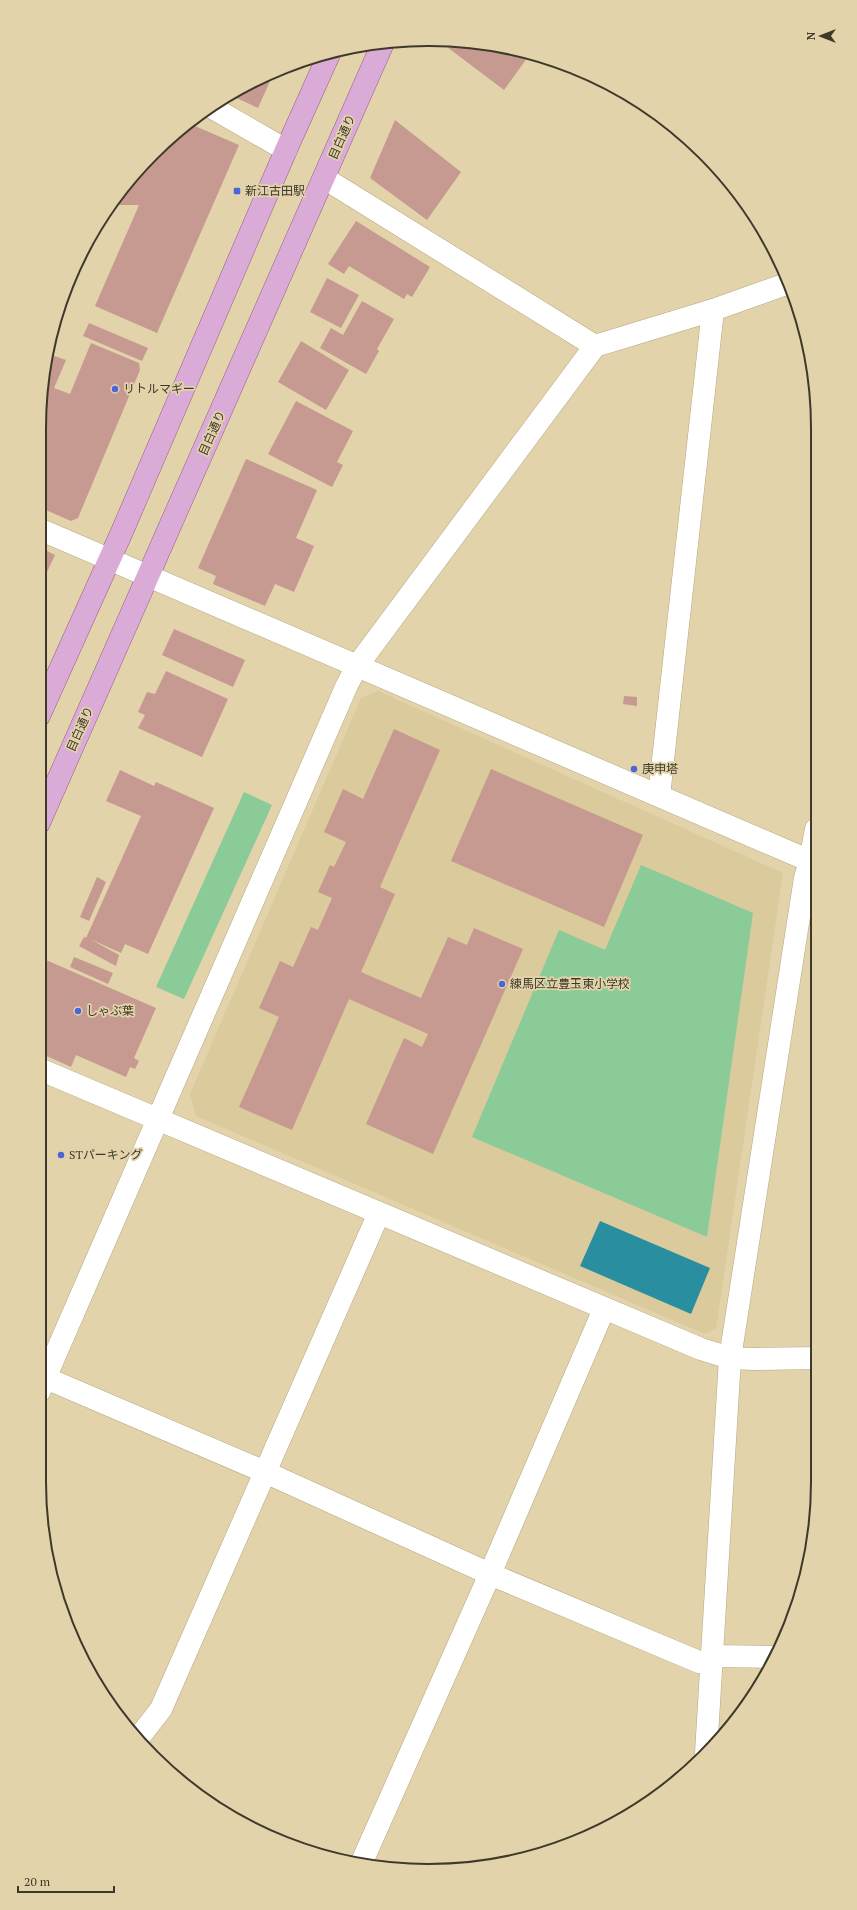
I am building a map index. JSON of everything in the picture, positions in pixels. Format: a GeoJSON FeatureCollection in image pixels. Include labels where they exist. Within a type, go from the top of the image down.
{"type":"FeatureCollection","features":[{"type":"Feature","properties":{"kind":"main road","name":"目白通り"},"geometry":{"type":"LineString","coordinates":[[46,807],[147,575],[221,413],[380,49]]}},
{"type":"Feature","properties":{"kind":"main road"},"geometry":{"type":"LineString","coordinates":[[46,700],[110,558],[326,60]]}},
{"type":"Feature","properties":{"kind":"street"},"geometry":{"type":"LineString","coordinates":[[217,110],[286,150]]}},
{"type":"Feature","properties":{"kind":"street"},"geometry":{"type":"LineString","coordinates":[[324,178],[594,346]]}},
{"type":"Feature","properties":{"kind":"street"},"geometry":{"type":"LineString","coordinates":[[46,1372],[158,1120],[347,685],[357,666],[594,346],[713,310],[783,285]]}},
{"type":"Feature","properties":{"kind":"street"},"geometry":{"type":"LineString","coordinates":[[659,796],[713,310]]}},
{"type":"Feature","properties":{"kind":"street"},"geometry":{"type":"LineString","coordinates":[[46,532],[110,558],[811,861]]}},
{"type":"Feature","properties":{"kind":"street"},"geometry":{"type":"LineString","coordinates":[[706,1744],[730,1358],[805,878],[811,866]]}},
{"type":"Feature","properties":{"kind":"street"},"geometry":{"type":"LineString","coordinates":[[46,1072],[701,1349],[730,1358],[811,1358]]}},
{"type":"Feature","properties":{"kind":"street"},"geometry":{"type":"LineString","coordinates":[[141,1734],[160,1709],[379,1213]]}},
{"type":"Feature","properties":{"kind":"street"},"geometry":{"type":"LineString","coordinates":[[363,1859],[490,1574],[604,1309]]}},
{"type":"Feature","properties":{"kind":"street"},"geometry":{"type":"LineString","coordinates":[[46,1383],[55,1382],[265,1472],[490,1574],[699,1662],[769,1657]]}},
{"type":"Feature","properties":{"kind":"shaded area","name":"練馬区立豊玉東小学校"},"geometry":{"type":"Polygon","coordinates":[[[378,691],[783,873],[716,1329],[705,1334],[196,1116],[190,1094],[361,698],[378,691]]]}},
{"type":"Feature","properties":{"kind":"green space"},"geometry":{"type":"Polygon","coordinates":[[[244,792],[272,805],[184,999],[156,987],[244,792]]]}},
{"type":"Feature","properties":{"kind":"green space"},"geometry":{"type":"Polygon","coordinates":[[[641,865],[753,913],[707,1237],[472,1137],[559,930],[605,950],[641,865]]]}},
{"type":"Feature","properties":{"kind":"water"},"geometry":{"type":"Polygon","coordinates":[[[600,1221],[710,1268],[691,1314],[580,1266],[600,1221]]]}},
{"type":"Feature","properties":{"kind":"building"},"geometry":{"type":"Polygon","coordinates":[[[447,47],[478,49],[526,59],[504,90],[447,47]]]}},
{"type":"Feature","properties":{"kind":"building"},"geometry":{"type":"Polygon","coordinates":[[[270,80],[258,108],[236,98],[270,80]]]}},
{"type":"Feature","properties":{"kind":"building"},"geometry":{"type":"Polygon","coordinates":[[[395,120],[461,172],[427,220],[370,178],[395,120]]]}},
{"type":"Feature","properties":{"kind":"building"},"geometry":{"type":"Polygon","coordinates":[[[195,126],[239,145],[157,333],[95,306],[139,205],[118,205],[141,176],[158,158],[195,126]]]}},
{"type":"Feature","properties":{"kind":"building"},"geometry":{"type":"Polygon","coordinates":[[[356,221],[430,267],[412,297],[407,294],[404,299],[349,266],[344,274],[328,264],[356,221]]]}},
{"type":"Feature","properties":{"kind":"building"},"geometry":{"type":"Polygon","coordinates":[[[327,278],[359,295],[341,328],[310,312],[327,278]]]}},
{"type":"Feature","properties":{"kind":"building"},"geometry":{"type":"Polygon","coordinates":[[[362,301],[394,319],[377,349],[379,351],[366,374],[320,348],[331,328],[343,335],[362,301]]]}},
{"type":"Feature","properties":{"kind":"building"},"geometry":{"type":"Polygon","coordinates":[[[89,323],[148,348],[142,361],[83,336],[89,323]]]}},
{"type":"Feature","properties":{"kind":"building"},"geometry":{"type":"Polygon","coordinates":[[[301,341],[349,370],[326,410],[278,382],[301,341]]]}},
{"type":"Feature","properties":{"kind":"building"},"geometry":{"type":"Polygon","coordinates":[[[91,343],[139,363],[140,370],[78,518],[71,521],[46,510],[47,403],[53,355],[66,360],[54,388],[70,394],[91,343]]]}},
{"type":"Feature","properties":{"kind":"building"},"geometry":{"type":"Polygon","coordinates":[[[296,401],[353,431],[337,462],[343,465],[332,487],[268,454],[296,401]]]}},
{"type":"Feature","properties":{"kind":"building"},"geometry":{"type":"Polygon","coordinates":[[[246,459],[317,490],[296,538],[314,546],[294,592],[275,584],[265,606],[213,584],[216,576],[198,568],[246,459]]]}},
{"type":"Feature","properties":{"kind":"building"},"geometry":{"type":"Polygon","coordinates":[[[46,550],[55,555],[46,574],[46,550]]]}},
{"type":"Feature","properties":{"kind":"building"},"geometry":{"type":"Polygon","coordinates":[[[174,629],[245,660],[233,687],[162,655],[174,629]]]}},
{"type":"Feature","properties":{"kind":"building"},"geometry":{"type":"Polygon","coordinates":[[[166,671],[228,699],[202,757],[138,728],[145,715],[138,712],[147,692],[155,694],[166,671]]]}},
{"type":"Feature","properties":{"kind":"building"},"geometry":{"type":"Polygon","coordinates":[[[624,696],[637,697],[637,706],[623,704],[624,696]]]}},
{"type":"Feature","properties":{"kind":"building"},"geometry":{"type":"Polygon","coordinates":[[[394,729],[440,750],[380,887],[395,894],[361,972],[421,998],[448,937],[467,945],[474,928],[523,949],[433,1154],[366,1124],[404,1038],[422,1047],[428,1034],[349,999],[292,1130],[239,1107],[279,1017],[259,1008],[280,961],[293,967],[311,927],[318,930],[332,898],[318,892],[330,865],[334,867],[346,842],[324,832],[343,789],[363,799],[394,729]]]}},
{"type":"Feature","properties":{"kind":"building"},"geometry":{"type":"Polygon","coordinates":[[[491,769],[643,835],[604,927],[451,861],[491,769]]]}},
{"type":"Feature","properties":{"kind":"building"},"geometry":{"type":"Polygon","coordinates":[[[120,770],[154,786],[156,782],[214,808],[148,954],[125,944],[121,953],[90,939],[119,955],[116,966],[79,946],[84,937],[86,938],[141,816],[106,801],[120,770]]]}},
{"type":"Feature","properties":{"kind":"building"},"geometry":{"type":"Polygon","coordinates":[[[97,877],[106,882],[89,921],[80,917],[97,877]]]}},
{"type":"Feature","properties":{"kind":"building"},"geometry":{"type":"Polygon","coordinates":[[[74,957],[113,973],[108,984],[70,967],[74,957]]]}},
{"type":"Feature","properties":{"kind":"building"},"geometry":{"type":"Polygon","coordinates":[[[46,960],[156,1008],[134,1058],[139,1061],[135,1069],[130,1067],[126,1077],[76,1055],[71,1067],[46,1056],[46,960]]]}},
{"type":"Feature","properties":{"kind":"place","name":"新江古田駅"},"geometry":{"type":"Point","coordinates":[237,191]}},
{"type":"Feature","properties":{"kind":"place","name":"リトルマギー"},"geometry":{"type":"Point","coordinates":[115,389]}},
{"type":"Feature","properties":{"kind":"place","name":"庚申塔"},"geometry":{"type":"Point","coordinates":[634,769]}},
{"type":"Feature","properties":{"kind":"place","name":"練馬区立豊玉東小学校"},"geometry":{"type":"Point","coordinates":[502,984]}},
{"type":"Feature","properties":{"kind":"place","name":"しゃぶ葉"},"geometry":{"type":"Point","coordinates":[78,1011]}},
{"type":"Feature","properties":{"kind":"place","name":"STパーキング"},"geometry":{"type":"Point","coordinates":[61,1155]}}]}
